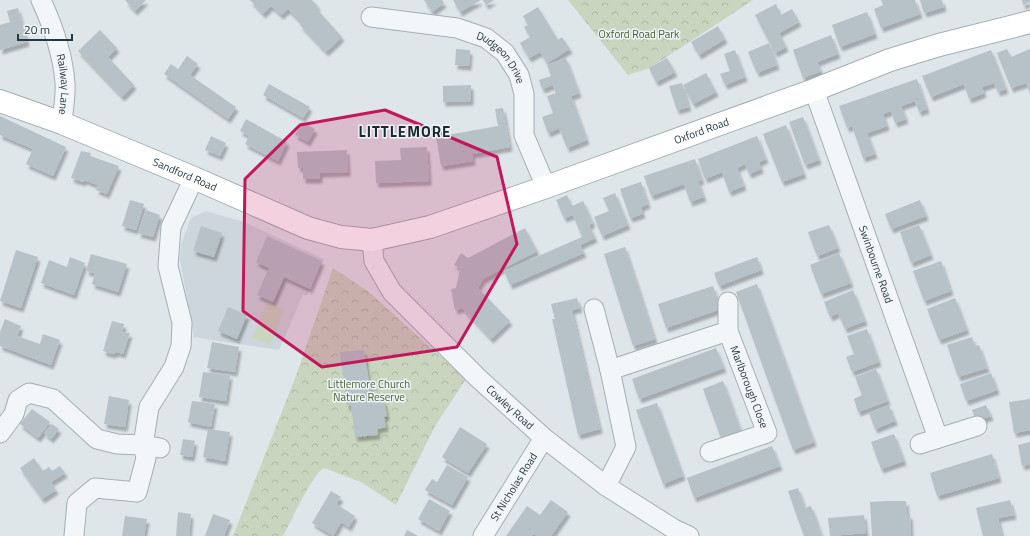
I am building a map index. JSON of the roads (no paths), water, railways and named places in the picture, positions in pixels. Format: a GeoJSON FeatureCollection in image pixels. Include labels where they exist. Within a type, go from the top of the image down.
{"type":"FeatureCollection","features":[{"type":"Feature","properties":{"kind":"street","name":"Railway Lane"},"geometry":{"type":"LineString","coordinates":[[41,0],[50,19],[60,52],[65,84],[62,123]]}},
{"type":"Feature","properties":{"kind":"street","name":"Dudgeon Drive"},"geometry":{"type":"LineString","coordinates":[[371,17],[457,28],[486,38],[505,52],[519,75],[524,94],[524,135],[546,187]]}},
{"type":"Feature","properties":{"kind":"street","name":"Oxford Road"},"geometry":{"type":"LineString","coordinates":[[372,240],[430,227],[546,187],[814,90],[890,60],[939,45],[1030,22]]}},
{"type":"Feature","properties":{"kind":"street","name":"Swinbourne Road"},"geometry":{"type":"LineString","coordinates":[[814,90],[938,438]]}},
{"type":"Feature","properties":{"kind":"street","name":"Sandford Road"},"geometry":{"type":"LineString","coordinates":[[0,101],[62,123],[194,178],[308,228],[341,237],[372,240]]}},
{"type":"Feature","properties":{"kind":"street"},"geometry":{"type":"LineString","coordinates":[[74,536],[77,503],[95,488],[137,492],[146,458],[152,446],[149,407],[174,367],[181,346],[182,322],[168,266],[171,227],[194,178]]}},
{"type":"Feature","properties":{"kind":"street","name":"Cowley Road"},"geometry":{"type":"LineString","coordinates":[[372,240],[374,261],[392,292],[478,378],[544,438],[606,486],[674,530],[689,536]]}},
{"type":"Feature","properties":{"kind":"street","name":"Marlborough Close"},"geometry":{"type":"LineString","coordinates":[[710,452],[767,433],[728,331],[728,302]]}},
{"type":"Feature","properties":{"kind":"street"},"geometry":{"type":"LineString","coordinates":[[594,309],[610,370],[626,447],[606,486]]}},
{"type":"Feature","properties":{"kind":"street"},"geometry":{"type":"LineString","coordinates":[[610,370],[728,331]]}},
{"type":"Feature","properties":{"kind":"street"},"geometry":{"type":"LineString","coordinates":[[0,433],[14,414],[18,400],[29,393],[53,399],[97,439],[118,444],[152,446]]}},
{"type":"Feature","properties":{"kind":"street"},"geometry":{"type":"LineString","coordinates":[[920,444],[977,426]]}},
{"type":"Feature","properties":{"kind":"street","name":"St Nicholas Road"},"geometry":{"type":"LineString","coordinates":[[483,536],[544,438]]}},
{"type":"Feature","properties":{"kind":"district","name":"LITTLEMORE"},"geometry":{"type":"Point","coordinates":[405,132]}},
{"type":"Feature","properties":{"kind":"park label","name":"Oxford Road Park"},"geometry":{"type":"Point","coordinates":[639,34]}},
{"type":"Feature","properties":{"kind":"park label","name":"Littlemore Church Nature Reserve"},"geometry":{"type":"Point","coordinates":[369,390]}}]}
